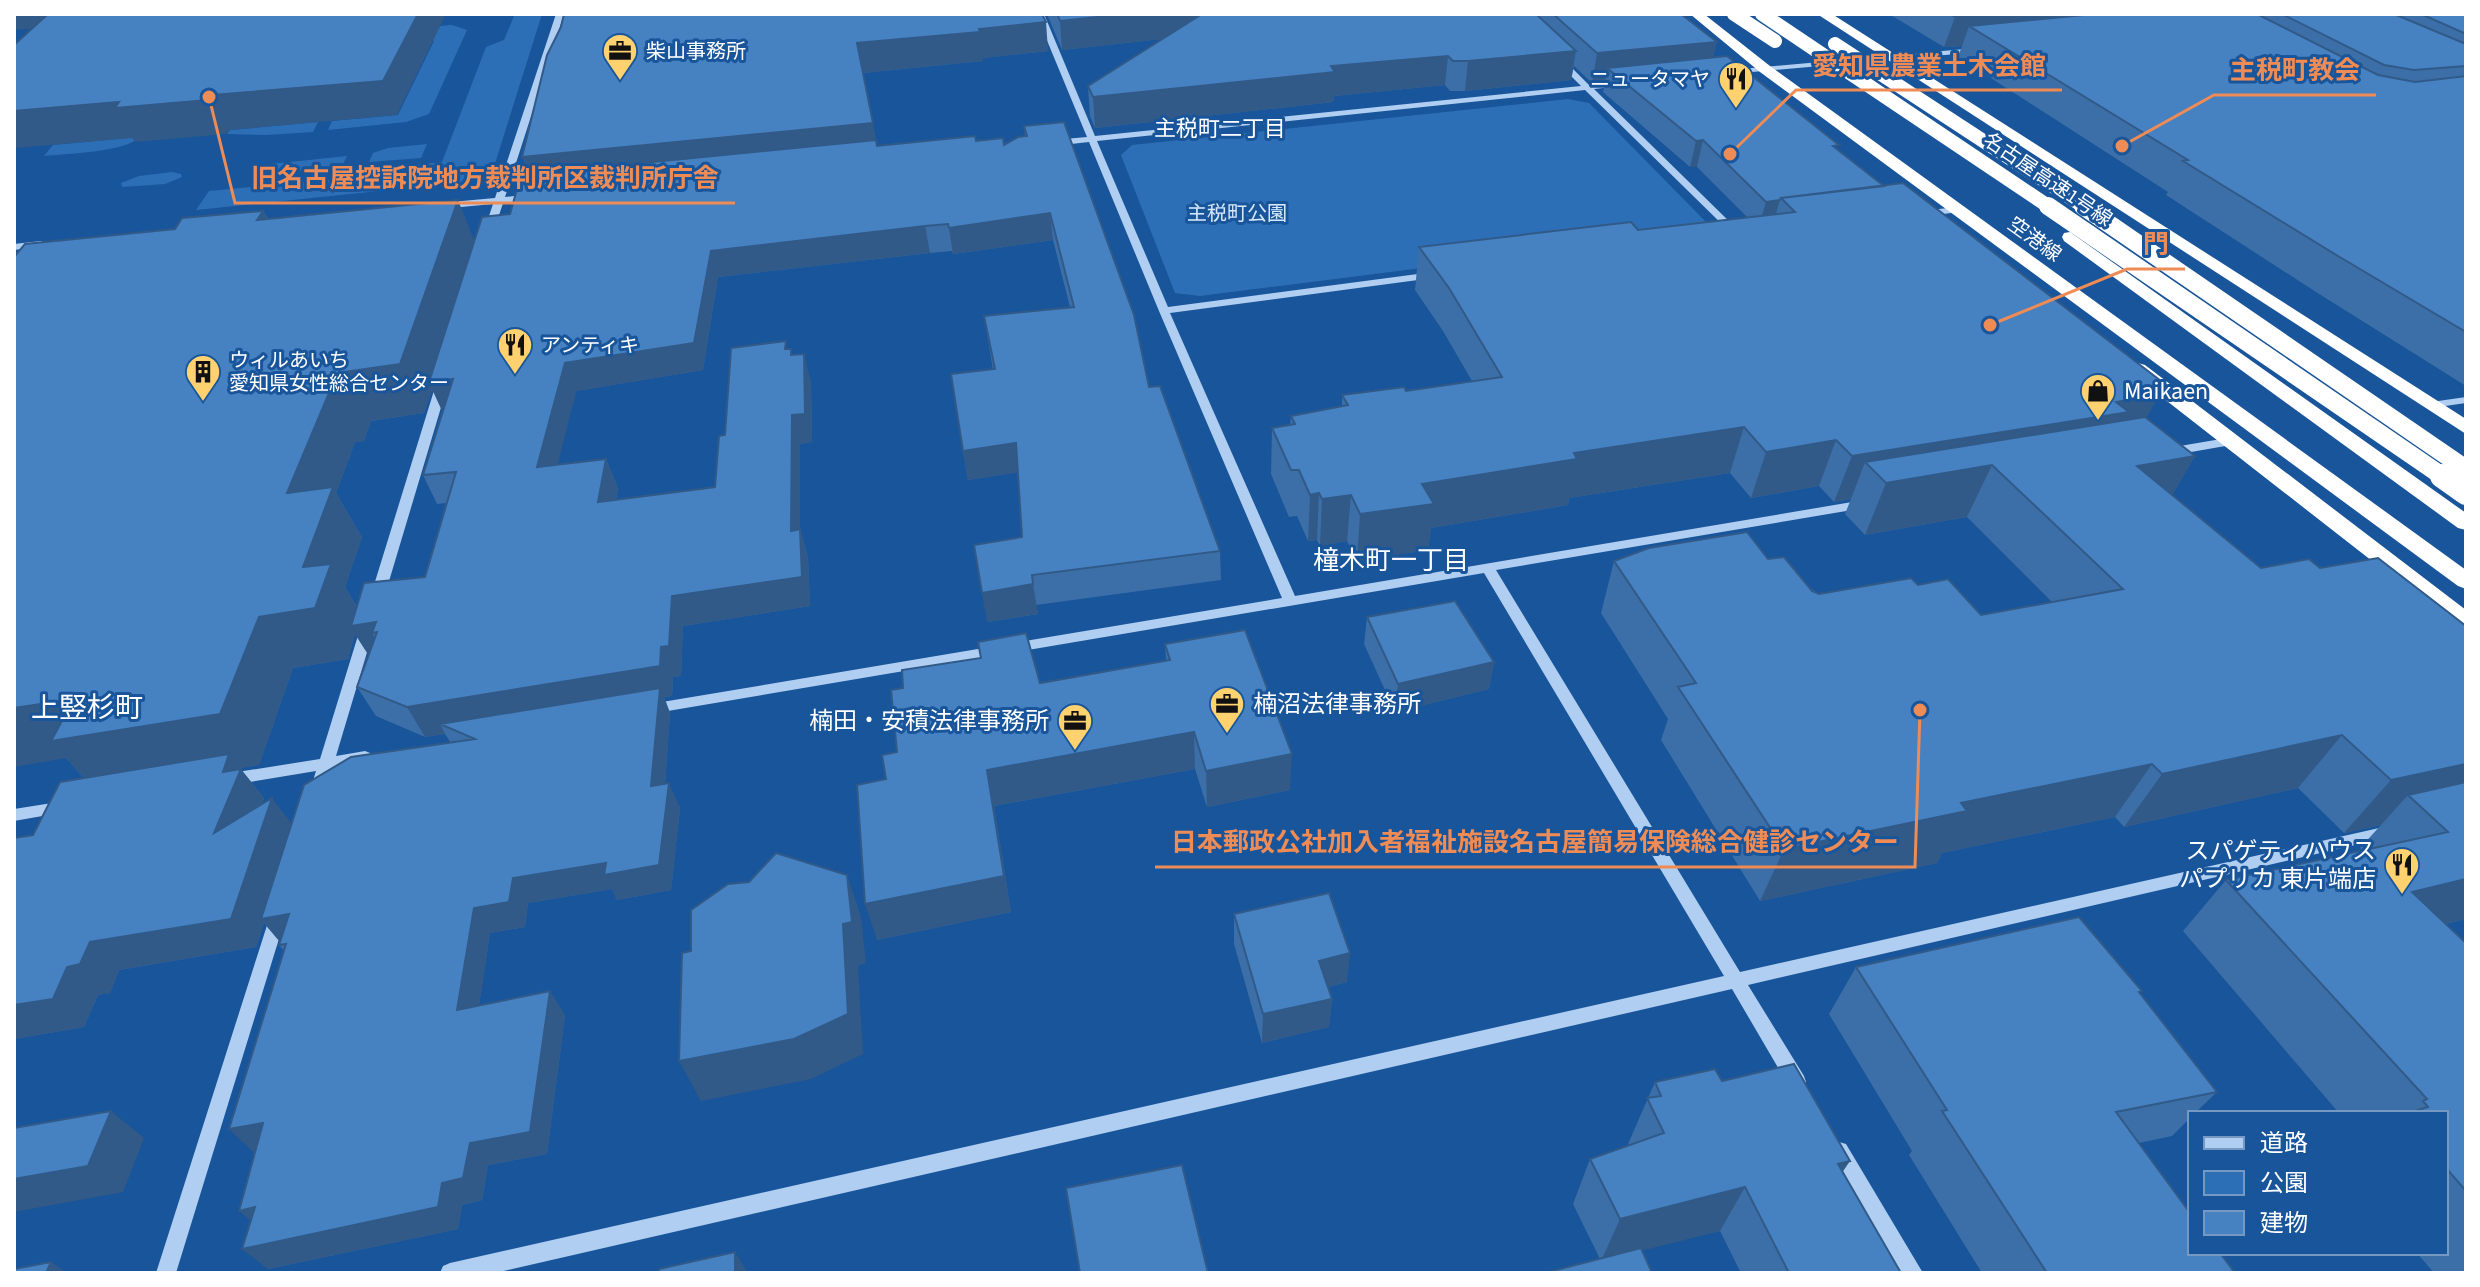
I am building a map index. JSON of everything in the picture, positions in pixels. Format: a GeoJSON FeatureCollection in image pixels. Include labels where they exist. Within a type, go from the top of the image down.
{"type":"FeatureCollection","features":[{"type":"Feature","properties":{"kind":"highway","name":"空港線"},"geometry":{"type":"LineString","coordinates":[[1696,14],[1765,69],[2466,581]]}},
{"type":"Feature","properties":{"kind":"highway"},"geometry":{"type":"LineString","coordinates":[[1734,14],[2070,237],[2466,523]]}},
{"type":"Feature","properties":{"kind":"highway","name":"名古屋高速1号線"},"geometry":{"type":"LineString","coordinates":[[1762,14],[2275,359],[2466,493]]}},
{"type":"Feature","properties":{"kind":"highway","name":"名古屋高速1号線"},"geometry":{"type":"LineString","coordinates":[[1790,14],[2132,239],[2466,469]]}},
{"type":"Feature","properties":{"kind":"highway"},"geometry":{"type":"LineString","coordinates":[[1823,14],[2466,428]]}},
{"type":"Feature","properties":{"kind":"highway"},"geometry":{"type":"LineString","coordinates":[[1862,140],[2062,311]]}},
{"type":"Feature","properties":{"kind":"highway"},"geometry":{"type":"LineString","coordinates":[[2123,357],[2466,622]]}},
{"type":"Feature","properties":{"kind":"street"},"geometry":{"type":"LineString","coordinates":[[484,245],[560,14]]}},
{"type":"Feature","properties":{"kind":"street"},"geometry":{"type":"LineString","coordinates":[[1040,14],[1164,311],[1291,602]]}},
{"type":"Feature","properties":{"kind":"street"},"geometry":{"type":"LineString","coordinates":[[1716,74],[1989,49]]}},
{"type":"Feature","properties":{"kind":"street"},"geometry":{"type":"LineString","coordinates":[[1555,56],[1738,236]]}},
{"type":"Feature","properties":{"kind":"street"},"geometry":{"type":"LineString","coordinates":[[1046,144],[1637,82]]}},
{"type":"Feature","properties":{"kind":"street"},"geometry":{"type":"LineString","coordinates":[[421,207],[545,195]]}},
{"type":"Feature","properties":{"kind":"street"},"geometry":{"type":"LineString","coordinates":[[1907,216],[1948,211]]}},
{"type":"Feature","properties":{"kind":"street"},"geometry":{"type":"LineString","coordinates":[[1722,238],[1753,234]]}},
{"type":"Feature","properties":{"kind":"street"},"geometry":{"type":"LineString","coordinates":[[14,247],[60,243]]}},
{"type":"Feature","properties":{"kind":"street"},"geometry":{"type":"LineString","coordinates":[[37,254],[45,244]]}},
{"type":"Feature","properties":{"kind":"street"},"geometry":{"type":"LineString","coordinates":[[1164,311],[1443,274]]}},
{"type":"Feature","properties":{"kind":"street"},"geometry":{"type":"LineString","coordinates":[[312,808],[448,365]]}},
{"type":"Feature","properties":{"kind":"street"},"geometry":{"type":"LineString","coordinates":[[2431,405],[2466,400]]}},
{"type":"Feature","properties":{"kind":"street"},"geometry":{"type":"LineString","coordinates":[[2155,454],[2233,441]]}},
{"type":"Feature","properties":{"kind":"street"},"geometry":{"type":"LineString","coordinates":[[637,711],[1873,502]]}},
{"type":"Feature","properties":{"kind":"street"},"geometry":{"type":"LineString","coordinates":[[1488,568],[1809,1101]]}},
{"type":"Feature","properties":{"kind":"street"},"geometry":{"type":"LineString","coordinates":[[217,782],[373,756]]}},
{"type":"Feature","properties":{"kind":"street"},"geometry":{"type":"LineString","coordinates":[[14,815],[76,805]]}},
{"type":"Feature","properties":{"kind":"street"},"geometry":{"type":"LineString","coordinates":[[450,1273],[1737,983],[2404,828]]}},
{"type":"Feature","properties":{"kind":"street"},"geometry":{"type":"LineString","coordinates":[[166,1273],[285,896]]}},
{"type":"Feature","properties":{"kind":"street"},"geometry":{"type":"LineString","coordinates":[[1833,1141],[1913,1273]]}},
{"type":"Feature","properties":{"kind":"green space"},"geometry":{"type":"Polygon","coordinates":[[[509,14],[542,14],[492,173],[476,181],[196,210],[209,191],[335,179],[339,172],[442,162],[486,47],[504,40],[514,16],[509,14]]]}},
{"type":"Feature","properties":{"kind":"green space"},"geometry":{"type":"Polygon","coordinates":[[[452,25],[467,30],[429,114],[406,122],[328,130],[332,121],[398,115],[434,41],[348,34],[452,25]]]}},
{"type":"Feature","properties":{"kind":"green space","name":"主税町公園"},"geometry":{"type":"Polygon","coordinates":[[[1568,99],[1589,103],[1706,222],[1697,233],[1200,296],[1175,293],[1121,155],[1132,145],[1568,99]]]}},
{"type":"Feature","properties":{"kind":"green space"},"geometry":{"type":"Polygon","coordinates":[[[318,122],[313,132],[227,134],[230,130],[318,122]]]}},
{"type":"Feature","properties":{"kind":"green space"},"geometry":{"type":"Polygon","coordinates":[[[139,137],[109,149],[44,156],[53,145],[139,137]]]}},
{"type":"Feature","properties":{"kind":"green space"},"geometry":{"type":"Polygon","coordinates":[[[427,144],[421,158],[369,162],[373,153],[388,148],[427,144]]]}},
{"type":"Feature","properties":{"kind":"green space"},"geometry":{"type":"Polygon","coordinates":[[[347,156],[342,166],[255,175],[261,165],[347,156]]]}},
{"type":"Feature","properties":{"kind":"green space"},"geometry":{"type":"Polygon","coordinates":[[[172,172],[182,177],[165,184],[122,187],[121,183],[139,176],[172,172]]]}},
{"type":"Feature","properties":{"kind":"building"},"geometry":{"type":"Polygon","coordinates":[[[48,14],[418,14],[383,81],[212,95],[208,100],[115,108],[119,102],[14,111],[14,45],[48,14]]]}},
{"type":"Feature","properties":{"kind":"building"},"geometry":{"type":"Polygon","coordinates":[[[564,14],[1042,14],[1046,22],[979,29],[980,32],[857,43],[873,123],[522,157],[547,55],[564,14]]]}},
{"type":"Feature","properties":{"kind":"building"},"geometry":{"type":"Polygon","coordinates":[[[1057,14],[1125,14],[1060,21],[1057,14]]]}},
{"type":"Feature","properties":{"kind":"building"},"geometry":{"type":"Polygon","coordinates":[[[1202,14],[1536,14],[1576,51],[1468,61],[1453,61],[1448,56],[1331,66],[1335,72],[1093,97],[1088,86],[1202,14]]]}},
{"type":"Feature","properties":{"kind":"building"},"geometry":{"type":"Polygon","coordinates":[[[1553,14],[1681,14],[1717,42],[1597,53],[1553,14]]]}},
{"type":"Feature","properties":{"kind":"building"},"geometry":{"type":"Polygon","coordinates":[[[1950,14],[1984,14],[1955,17],[1950,14]]]}},
{"type":"Feature","properties":{"kind":"building"},"geometry":{"type":"Polygon","coordinates":[[[2094,14],[2257,14],[2378,75],[2415,82],[2466,76],[2466,332],[2183,161],[2188,160],[1969,26],[2094,14]]]}},
{"type":"Feature","properties":{"kind":"building"},"geometry":{"type":"Polygon","coordinates":[[[2282,14],[2394,14],[2466,44],[2466,66],[2414,70],[2384,65],[2282,14]]]}},
{"type":"Feature","properties":{"kind":"building"},"geometry":{"type":"Polygon","coordinates":[[[2421,14],[2466,14],[2466,34],[2421,14]]]}},
{"type":"Feature","properties":{"kind":"building"},"geometry":{"type":"Polygon","coordinates":[[[1727,56],[1839,145],[1833,146],[1884,186],[1766,202],[1703,140],[1696,141],[1607,68],[1727,56]]]}},
{"type":"Feature","properties":{"kind":"building"},"geometry":{"type":"Polygon","coordinates":[[[1064,122],[1134,315],[1149,387],[1160,386],[1220,551],[1032,575],[1033,584],[982,593],[974,545],[1022,537],[1016,443],[963,451],[951,374],[995,369],[984,316],[1074,307],[1050,213],[949,228],[948,224],[925,226],[711,251],[694,343],[565,363],[537,467],[606,459],[598,502],[715,487],[719,436],[725,435],[731,348],[786,341],[785,349],[791,349],[791,355],[804,354],[805,414],[792,415],[791,531],[800,529],[802,577],[672,596],[669,646],[661,647],[660,666],[407,707],[357,687],[377,632],[372,633],[376,622],[351,626],[364,583],[425,577],[456,472],[423,475],[453,379],[429,382],[482,217],[510,214],[521,175],[876,140],[877,146],[975,136],[976,141],[1003,138],[1004,145],[1027,136],[1024,126],[1064,122]]]}},
{"type":"Feature","properties":{"kind":"building"},"geometry":{"type":"Polygon","coordinates":[[[1903,183],[2165,384],[2133,389],[2144,397],[2116,402],[2129,412],[1852,456],[1836,440],[1766,452],[1744,427],[1574,453],[1577,459],[1422,484],[1434,504],[1360,514],[1351,495],[1322,499],[1319,493],[1310,495],[1299,470],[1291,470],[1272,428],[1295,424],[1291,416],[1348,405],[1342,395],[1404,387],[1406,391],[1502,377],[1449,288],[1419,247],[1631,222],[1638,230],[1795,212],[1781,198],[1903,183]]]}},
{"type":"Feature","properties":{"kind":"building"},"geometry":{"type":"Polygon","coordinates":[[[458,200],[400,364],[345,372],[337,392],[329,393],[287,493],[333,487],[303,567],[331,564],[315,608],[259,617],[220,714],[51,741],[74,699],[14,708],[14,257],[25,244],[175,229],[182,218],[263,211],[257,220],[458,200]]]}},
{"type":"Feature","properties":{"kind":"building"},"geometry":{"type":"Polygon","coordinates":[[[2145,417],[2195,456],[2137,466],[2261,568],[2309,559],[2320,568],[2378,558],[2466,626],[2466,764],[2391,780],[2342,735],[2162,774],[2152,764],[1961,803],[1967,811],[1784,849],[1678,687],[1696,683],[1614,561],[1649,548],[1747,532],[1768,559],[1784,557],[1812,591],[1819,594],[1911,578],[1918,585],[1948,579],[1981,615],[2123,589],[1992,465],[1886,483],[1865,462],[2145,417]]]}},
{"type":"Feature","properties":{"kind":"building"},"geometry":{"type":"Polygon","coordinates":[[[1455,601],[1494,662],[1398,684],[1367,617],[1455,601]]]}},
{"type":"Feature","properties":{"kind":"building"},"geometry":{"type":"Polygon","coordinates":[[[1245,630],[1292,754],[1206,771],[1194,732],[987,770],[1004,876],[865,904],[857,785],[886,779],[882,755],[897,752],[891,690],[903,688],[902,670],[981,658],[978,642],[1026,633],[1040,683],[1170,660],[1165,644],[1245,630]]]}},
{"type":"Feature","properties":{"kind":"building"},"geometry":{"type":"Polygon","coordinates":[[[660,688],[651,786],[669,783],[659,865],[604,875],[606,863],[513,878],[509,902],[474,908],[457,1010],[550,991],[530,1132],[470,1143],[463,1178],[442,1183],[438,1207],[242,1249],[255,1207],[239,1211],[263,1123],[229,1129],[286,944],[279,945],[289,914],[261,919],[304,785],[351,757],[475,739],[440,724],[660,688]]]}},
{"type":"Feature","properties":{"kind":"building"},"geometry":{"type":"Polygon","coordinates":[[[229,754],[223,772],[241,769],[214,833],[272,798],[231,919],[90,942],[80,964],[67,967],[53,999],[14,1005],[14,838],[33,835],[60,782],[229,754]]]}},
{"type":"Feature","properties":{"kind":"building"},"geometry":{"type":"Polygon","coordinates":[[[2466,782],[2466,879],[2412,892],[2466,943],[2466,1191],[2448,1170],[2448,1111],[2415,1111],[2428,1107],[2423,1101],[2427,1099],[2226,880],[2448,832],[2408,795],[2466,782]]]}},
{"type":"Feature","properties":{"kind":"building"},"geometry":{"type":"Polygon","coordinates":[[[776,853],[847,875],[852,922],[843,924],[848,1014],[794,1039],[679,1061],[682,953],[691,951],[691,910],[728,884],[749,882],[776,853]]]}},
{"type":"Feature","properties":{"kind":"building"},"geometry":{"type":"Polygon","coordinates":[[[1329,893],[1350,953],[1319,961],[1332,999],[1263,1014],[1234,914],[1329,893]]]}},
{"type":"Feature","properties":{"kind":"building"},"geometry":{"type":"Polygon","coordinates":[[[2079,917],[2142,991],[2139,992],[2217,1092],[2116,1112],[2188,1210],[2188,1255],[2222,1255],[2235,1273],[2047,1273],[1942,1111],[1947,1110],[1856,967],[2079,917]]]}},
{"type":"Feature","properties":{"kind":"building"},"geometry":{"type":"Polygon","coordinates":[[[1794,1064],[1850,1161],[1838,1164],[1901,1273],[1789,1273],[1745,1187],[1620,1219],[1590,1159],[1664,1133],[1647,1098],[1661,1096],[1655,1082],[1715,1069],[1722,1081],[1794,1064]]]}},
{"type":"Feature","properties":{"kind":"building"},"geometry":{"type":"Polygon","coordinates":[[[111,1111],[88,1166],[14,1179],[14,1128],[111,1111]]]}},
{"type":"Feature","properties":{"kind":"building"},"geometry":{"type":"Polygon","coordinates":[[[1182,1165],[1208,1273],[1080,1273],[1066,1188],[1182,1165]]]}},
{"type":"Feature","properties":{"kind":"building"},"geometry":{"type":"Polygon","coordinates":[[[1641,1248],[1652,1273],[1545,1273],[1641,1248]]]}},
{"type":"Feature","properties":{"kind":"building"},"geometry":{"type":"Polygon","coordinates":[[[735,1252],[735,1273],[659,1273],[659,1269],[735,1252]]]}},
{"type":"Feature","properties":{"kind":"building"},"geometry":{"type":"Polygon","coordinates":[[[51,1262],[46,1273],[14,1273],[14,1269],[51,1262]]]}},
{"type":"Feature","properties":{"kind":"place","name":"柴山事務所"},"geometry":{"type":"Point","coordinates":[620,82]}},
{"type":"Feature","properties":{"kind":"place","name":"旧名古屋控訴院地方裁判所区裁判所庁舎"},"geometry":{"type":"Point","coordinates":[209,97]}},
{"type":"Feature","properties":{"kind":"place","name":"ニュータマヤ"},"geometry":{"type":"Point","coordinates":[1736,110]}},
{"type":"Feature","properties":{"kind":"place","name":"主税町教会"},"geometry":{"type":"Point","coordinates":[2122,146]}},
{"type":"Feature","properties":{"kind":"place","name":"愛知県農業土木会館"},"geometry":{"type":"Point","coordinates":[1730,154]}},
{"type":"Feature","properties":{"kind":"place","name":"門"},"geometry":{"type":"Point","coordinates":[1990,325]}},
{"type":"Feature","properties":{"kind":"place","name":"アンティキ"},"geometry":{"type":"Point","coordinates":[515,376]}},
{"type":"Feature","properties":{"kind":"place","name":"ウィルあいち 愛知県女性総合センター"},"geometry":{"type":"Point","coordinates":[203,403]}},
{"type":"Feature","properties":{"kind":"place","name":"Maikaen"},"geometry":{"type":"Point","coordinates":[2098,422]}},
{"type":"Feature","properties":{"kind":"place","name":"日本郵政公社加入者福祉施設名古屋簡易保険総合健診センター"},"geometry":{"type":"Point","coordinates":[1920,710]}},
{"type":"Feature","properties":{"kind":"place","name":"楠沼法律事務所"},"geometry":{"type":"Point","coordinates":[1227,735]}},
{"type":"Feature","properties":{"kind":"place","name":"楠田・安積法律事務所"},"geometry":{"type":"Point","coordinates":[1075,752]}},
{"type":"Feature","properties":{"kind":"place","name":"スパゲティハウス パプリカ 東片端店"},"geometry":{"type":"Point","coordinates":[2402,896]}},
{"type":"Feature","properties":{"kind":"district","name":"主税町二丁目"},"geometry":{"type":"Point","coordinates":[1220,128]}},
{"type":"Feature","properties":{"kind":"district","name":"橦木町一丁目"},"geometry":{"type":"Point","coordinates":[1391,560]}},
{"type":"Feature","properties":{"kind":"district","name":"上竪杉町"},"geometry":{"type":"Point","coordinates":[87,707]}}]}
